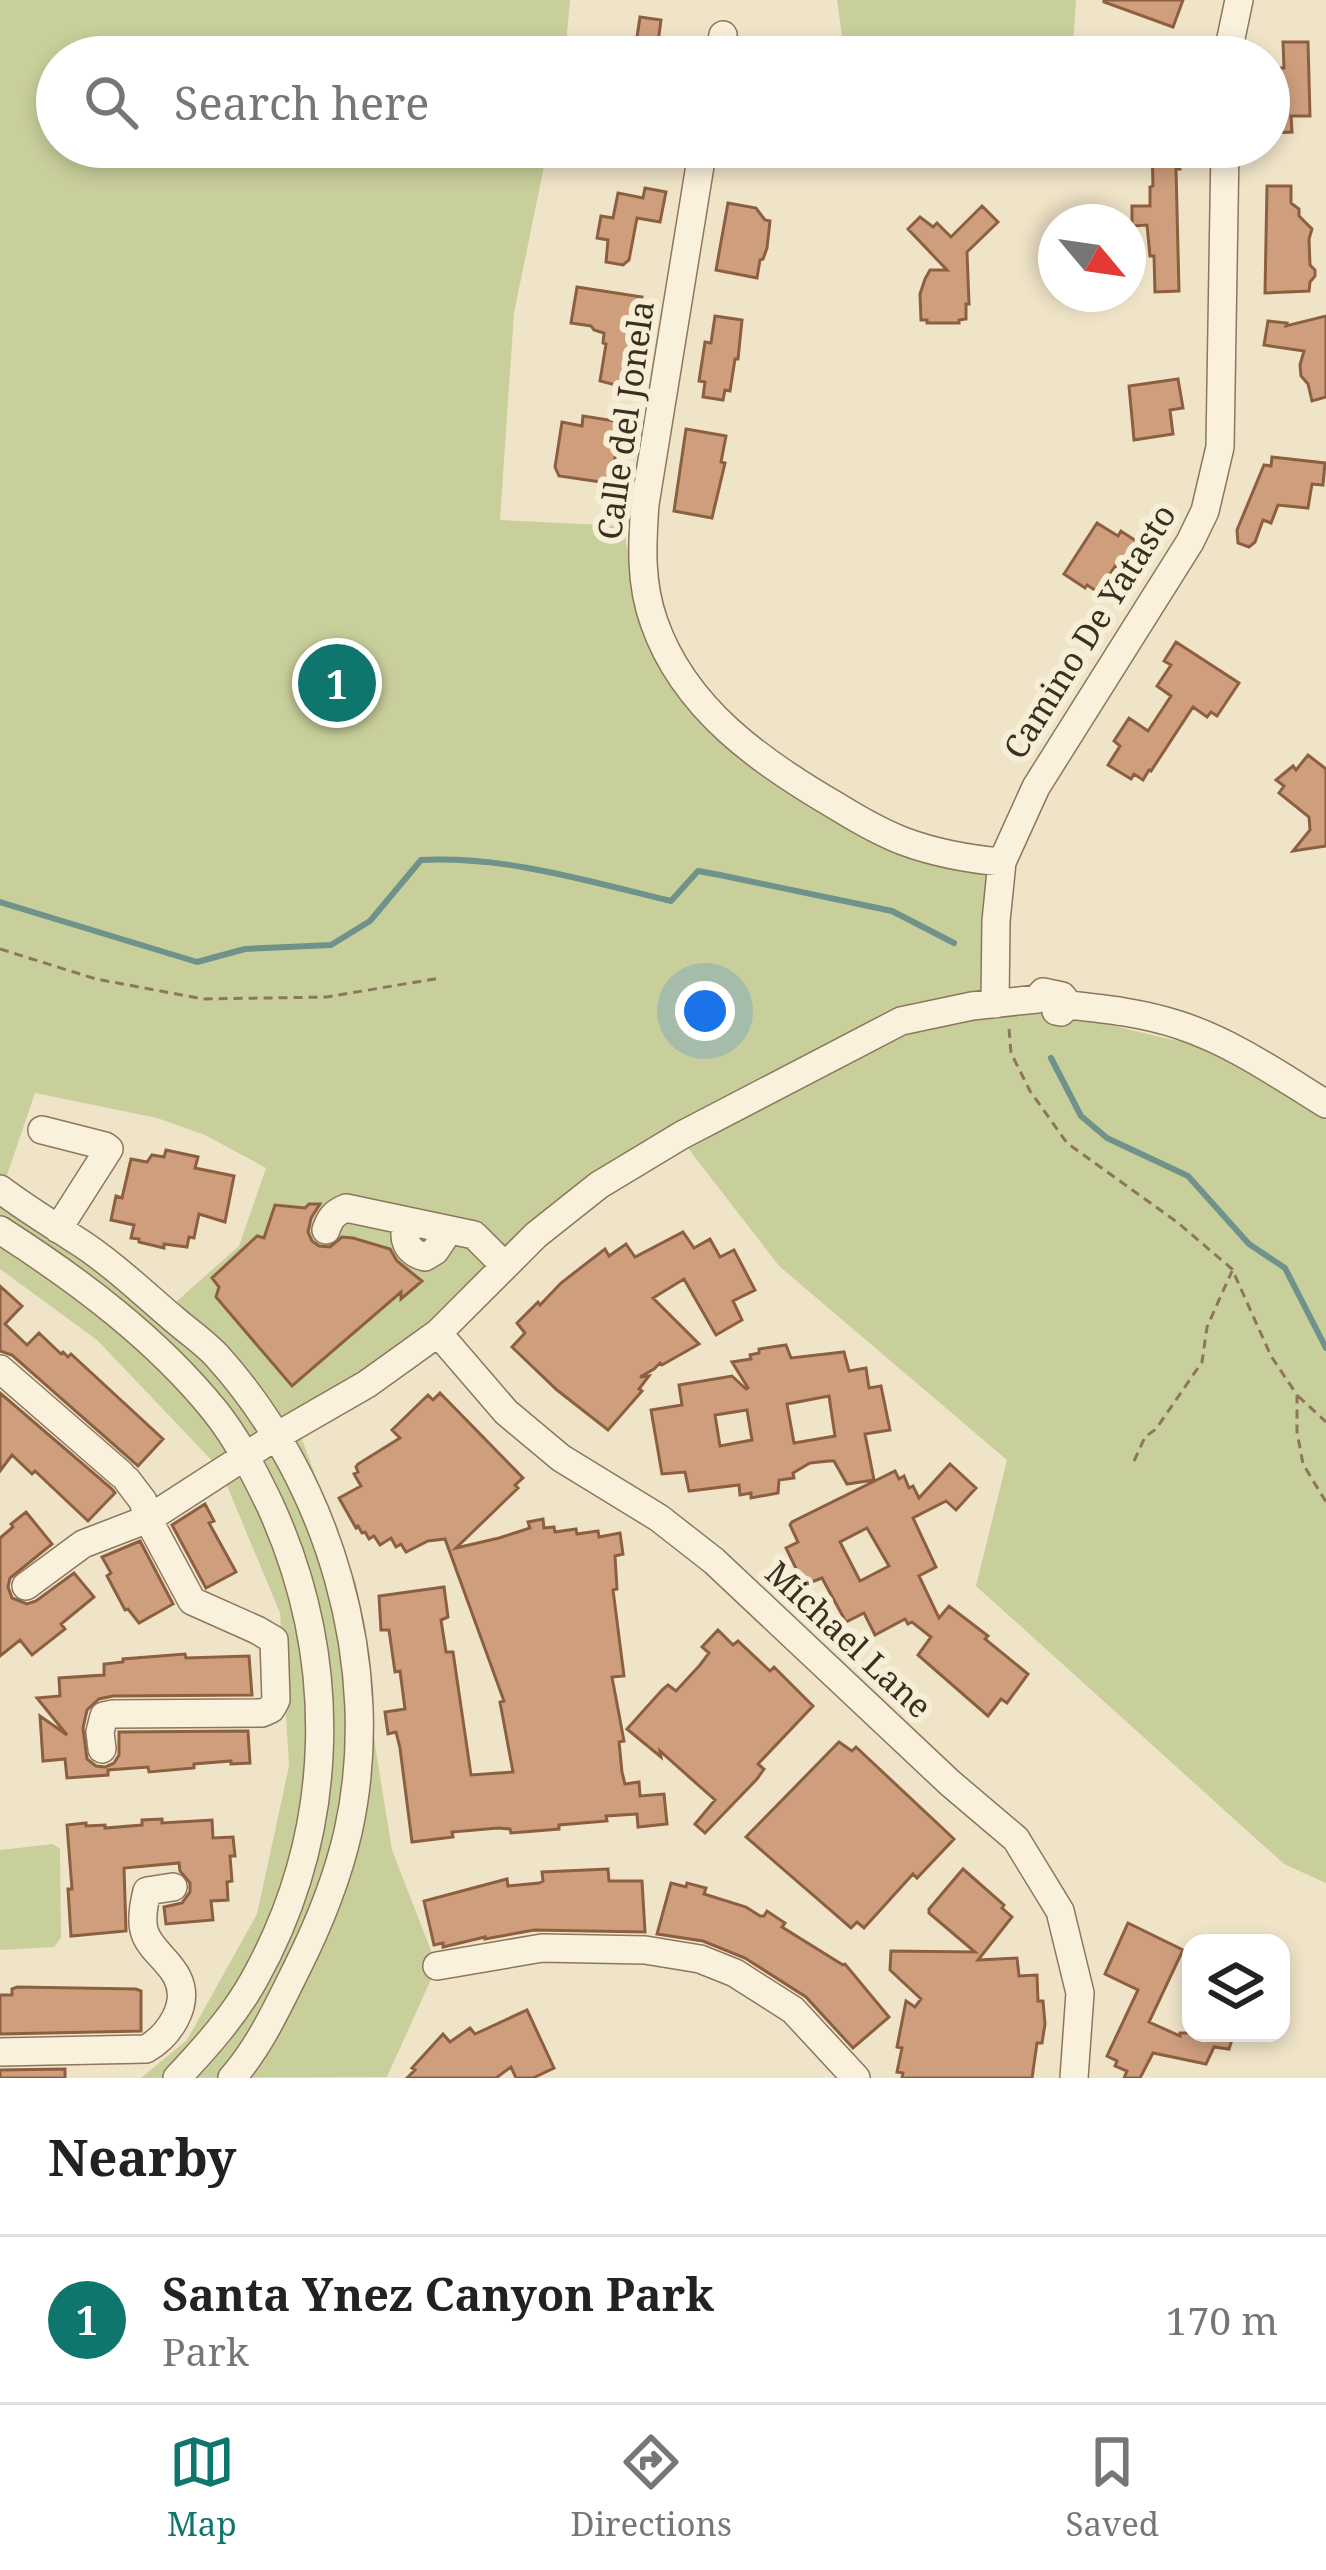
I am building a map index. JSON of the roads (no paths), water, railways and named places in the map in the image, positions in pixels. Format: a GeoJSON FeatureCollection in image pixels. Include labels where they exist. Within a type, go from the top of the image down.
{"type":"FeatureCollection","features":[{"type":"Feature","properties":{"kind":"street"},"geometry":{"type":"LineString","coordinates":[[1231,36],[1239,0]]}},
{"type":"Feature","properties":{"kind":"street","name":"Calle del Jonela"},"geometry":{"type":"LineString","coordinates":[[700,168],[645,504],[644,589],[655,626],[699,702],[754,753],[899,840],[965,859],[1002,862]]}},
{"type":"Feature","properties":{"kind":"street","name":"Camino De Yatasto"},"geometry":{"type":"LineString","coordinates":[[995,1004],[1002,862],[1036,787],[1205,511],[1220,447],[1225,168]]}},
{"type":"Feature","properties":{"kind":"street"},"geometry":{"type":"LineString","coordinates":[[26,1586],[83,1544],[148,1519],[367,1384],[438,1333],[536,1235],[598,1185],[682,1135],[901,1021],[1037,999],[1043,992],[1054,994],[1063,996],[1069,1005],[1180,1025],[1254,1059],[1326,1104]]}},
{"type":"Feature","properties":{"kind":"street"},"geometry":{"type":"LineString","coordinates":[[42,1130],[109,1149],[58,1229]]}},
{"type":"Feature","properties":{"kind":"street"},"geometry":{"type":"LineString","coordinates":[[0,1189],[79,1241],[214,1353],[249,1396],[302,1482],[344,1601],[357,1686],[357,1763],[349,1827],[320,1922],[276,2011],[232,2078]]}},
{"type":"Feature","properties":{"kind":"street"},"geometry":{"type":"LineString","coordinates":[[326,1230],[337,1211],[346,1208],[474,1235],[505,1266]]}},
{"type":"Feature","properties":{"kind":"street"},"geometry":{"type":"LineString","coordinates":[[0,1230],[81,1285],[148,1341],[216,1412],[247,1457],[293,1560],[305,1601],[320,1691],[321,1751],[299,1877],[255,1980],[235,2011],[176,2078]]}},
{"type":"Feature","properties":{"kind":"street","name":"Michael Lane"},"geometry":{"type":"LineString","coordinates":[[438,1333],[506,1412],[561,1458],[659,1518],[714,1562],[1016,1839],[1060,1911],[1078,1984],[1074,2078]]}},
{"type":"Feature","properties":{"kind":"street"},"geometry":{"type":"LineString","coordinates":[[0,1369],[124,1477],[143,1501],[192,1601],[274,1640],[276,1700],[271,1709],[262,1713],[104,1716],[102,1749]]}},
{"type":"Feature","properties":{"kind":"street"},"geometry":{"type":"LineString","coordinates":[[0,2052],[146,2049],[161,2041],[178,2012],[180,1984],[143,1929],[144,1904],[147,1892],[173,1887]]}},
{"type":"Feature","properties":{"kind":"street"},"geometry":{"type":"LineString","coordinates":[[437,1966],[542,1948],[645,1950],[700,1959],[735,1973],[793,2011],[856,2078]]}},
{"type":"Feature","properties":{"kind":"waterway"},"geometry":{"type":"LineString","coordinates":[[0,902],[197,962],[245,949],[331,945],[370,921],[421,860],[453,860],[547,872],[671,901],[698,871],[892,911],[954,943]]}},
{"type":"Feature","properties":{"kind":"waterway"},"geometry":{"type":"LineString","coordinates":[[1051,1058],[1081,1116],[1107,1138],[1188,1176],[1249,1244],[1285,1268],[1326,1348]]}},
{"type":"Feature","properties":{"kind":"place","name":"Santa Ynez Canyon Park"},"geometry":{"type":"Point","coordinates":[337,683]}}]}
